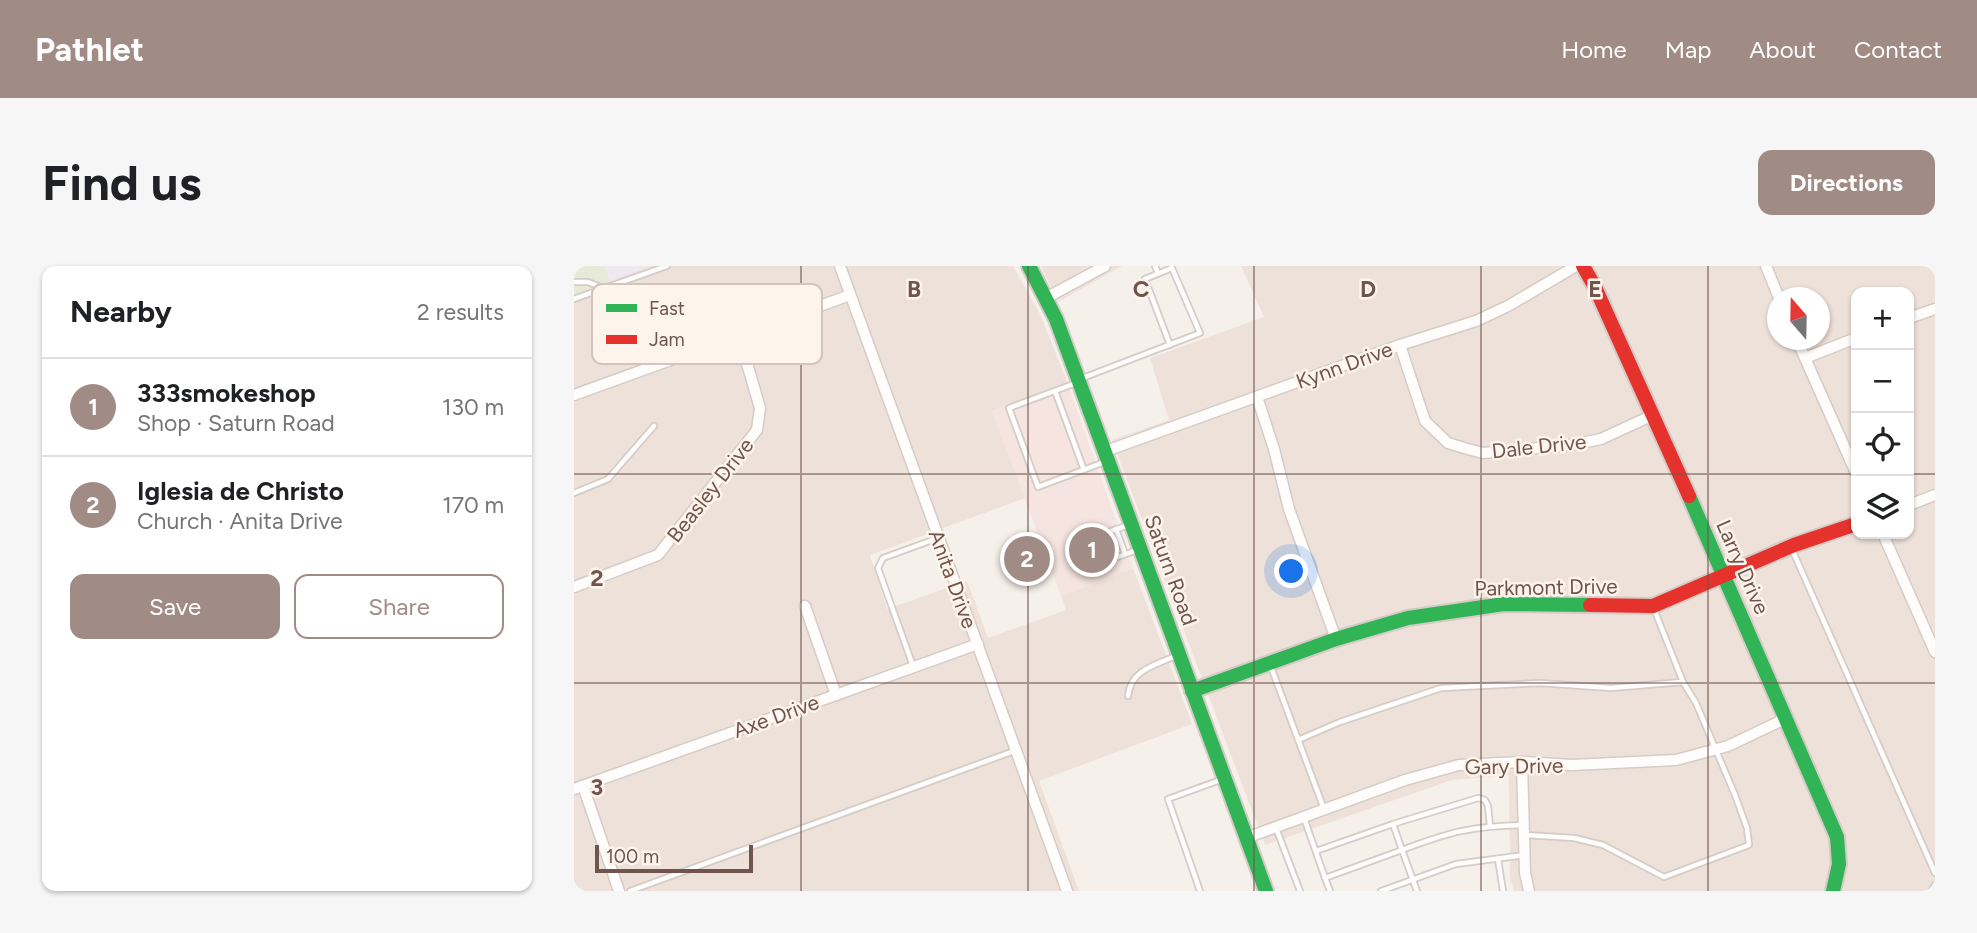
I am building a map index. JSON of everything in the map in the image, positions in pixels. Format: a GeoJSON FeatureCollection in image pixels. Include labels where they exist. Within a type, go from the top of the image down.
{"type":"FeatureCollection","features":[{"type":"Feature","properties":{"kind":"street","name":"Anita Drive"},"geometry":{"type":"LineString","coordinates":[[840,266],[1067,891]]}},
{"type":"Feature","properties":{"kind":"street","name":"Saturn Road"},"geometry":{"type":"LineString","coordinates":[[1029,266],[1046,298],[1108,455],[1266,891]]}},
{"type":"Feature","properties":{"kind":"street"},"geometry":{"type":"LineString","coordinates":[[1046,298],[1105,266]]}},
{"type":"Feature","properties":{"kind":"street","name":"Kynn Drive"},"geometry":{"type":"LineString","coordinates":[[1108,455],[1257,397],[1400,345],[1476,321],[1508,306],[1576,266]]}},
{"type":"Feature","properties":{"kind":"street","name":"Larry Drive"},"geometry":{"type":"LineString","coordinates":[[1583,266],[1653,415],[1837,837],[1839,879],[1833,891]]}},
{"type":"Feature","properties":{"kind":"street"},"geometry":{"type":"LineString","coordinates":[[1766,266],[1775,287]]}},
{"type":"Feature","properties":{"kind":"street"},"geometry":{"type":"LineString","coordinates":[[822,305],[850,295]]}},
{"type":"Feature","properties":{"kind":"street"},"geometry":{"type":"LineString","coordinates":[[1914,316],[1935,309]]}},
{"type":"Feature","properties":{"kind":"street"},"geometry":{"type":"LineString","coordinates":[[1805,358],[1851,340]]}},
{"type":"Feature","properties":{"kind":"street","name":"Dale Drive"},"geometry":{"type":"LineString","coordinates":[[1400,345],[1425,421],[1448,443],[1464,449],[1483,453],[1571,445],[1601,439],[1653,415]]}},
{"type":"Feature","properties":{"kind":"street"},"geometry":{"type":"LineString","coordinates":[[1801,350],[1851,462]]}},
{"type":"Feature","properties":{"kind":"street"},"geometry":{"type":"LineString","coordinates":[[574,396],[661,364]]}},
{"type":"Feature","properties":{"kind":"street","name":"Beasley Drive"},"geometry":{"type":"LineString","coordinates":[[574,587],[658,555],[757,430],[760,408],[748,364]]}},
{"type":"Feature","properties":{"kind":"street"},"geometry":{"type":"LineString","coordinates":[[1257,397],[1289,509],[1336,639]]}},
{"type":"Feature","properties":{"kind":"street"},"geometry":{"type":"LineString","coordinates":[[1914,503],[1935,495]]}},
{"type":"Feature","properties":{"kind":"street","name":"Parkmont Drive"},"geometry":{"type":"LineString","coordinates":[[1192,691],[1336,639],[1408,618],[1504,604],[1653,606],[1791,547],[1851,526]]}},
{"type":"Feature","properties":{"kind":"street"},"geometry":{"type":"LineString","coordinates":[[1885,539],[1935,652]]}},
{"type":"Feature","properties":{"kind":"street"},"geometry":{"type":"LineString","coordinates":[[804,606],[836,695]]}},
{"type":"Feature","properties":{"kind":"street","name":"Axe Drive"},"geometry":{"type":"LineString","coordinates":[[578,787],[978,644]]}},
{"type":"Feature","properties":{"kind":"street","name":"Gary Drive"},"geometry":{"type":"LineString","coordinates":[[1246,838],[1405,780],[1459,765],[1522,762],[1572,765],[1676,760],[1728,746],[1787,718]]}},
{"type":"Feature","properties":{"kind":"street"},"geometry":{"type":"LineString","coordinates":[[1522,762],[1525,873],[1529,891]]}},
{"type":"Feature","properties":{"kind":"street"},"geometry":{"type":"LineString","coordinates":[[578,787],[618,891]]}},
{"type":"Feature","properties":{"kind":"lane"},"geometry":{"type":"LineString","coordinates":[[618,284],[667,266]]}},
{"type":"Feature","properties":{"kind":"lane"},"geometry":{"type":"LineString","coordinates":[[1155,266],[1158,273]]}},
{"type":"Feature","properties":{"kind":"lane"},"geometry":{"type":"LineString","coordinates":[[1108,455],[1084,470],[1038,487],[1009,408],[1055,391],[1079,381],[1170,345],[1200,333],[1172,268],[1145,279],[1170,345]]}},
{"type":"Feature","properties":{"kind":"lane"},"geometry":{"type":"LineString","coordinates":[[574,282],[593,284]]}},
{"type":"Feature","properties":{"kind":"lane"},"geometry":{"type":"LineString","coordinates":[[574,299],[592,293]]}},
{"type":"Feature","properties":{"kind":"lane"},"geometry":{"type":"LineString","coordinates":[[1055,391],[1084,470]]}},
{"type":"Feature","properties":{"kind":"lane"},"geometry":{"type":"LineString","coordinates":[[574,493],[608,479],[654,426]]}},
{"type":"Feature","properties":{"kind":"lane"},"geometry":{"type":"LineString","coordinates":[[1132,524],[1075,543],[1073,547],[1081,570],[1141,548]]}},
{"type":"Feature","properties":{"kind":"lane"},"geometry":{"type":"LineString","coordinates":[[1116,529],[1125,554]]}},
{"type":"Feature","properties":{"kind":"lane"},"geometry":{"type":"LineString","coordinates":[[913,667],[878,568],[883,558],[938,538]]}},
{"type":"Feature","properties":{"kind":"lane"},"geometry":{"type":"LineString","coordinates":[[1791,547],[1935,873]]}},
{"type":"Feature","properties":{"kind":"lane"},"geometry":{"type":"LineString","coordinates":[[1325,878],[1447,833],[1490,826],[1603,845],[1664,877],[1749,845],[1747,828],[1716,749],[1696,703],[1683,682],[1653,606]]}},
{"type":"Feature","properties":{"kind":"lane"},"geometry":{"type":"LineString","coordinates":[[1128,696],[1130,683],[1136,676],[1179,655]]}},
{"type":"Feature","properties":{"kind":"lane"},"geometry":{"type":"LineString","coordinates":[[1269,663],[1324,809]]}},
{"type":"Feature","properties":{"kind":"lane"},"geometry":{"type":"LineString","coordinates":[[1298,740],[1340,722],[1441,688],[1540,683],[1611,688],[1683,682]]}},
{"type":"Feature","properties":{"kind":"lane"},"geometry":{"type":"LineString","coordinates":[[630,891],[1016,751]]}},
{"type":"Feature","properties":{"kind":"lane"},"geometry":{"type":"LineString","coordinates":[[1200,891],[1168,799],[1224,778]]}},
{"type":"Feature","properties":{"kind":"lane"},"geometry":{"type":"LineString","coordinates":[[1316,851],[1478,798],[1485,800],[1488,806],[1490,826]]}},
{"type":"Feature","properties":{"kind":"lane"},"geometry":{"type":"LineString","coordinates":[[1304,817],[1330,891]]}},
{"type":"Feature","properties":{"kind":"lane"},"geometry":{"type":"LineString","coordinates":[[1393,824],[1417,891]]}},
{"type":"Feature","properties":{"kind":"lane"},"geometry":{"type":"LineString","coordinates":[[1276,827],[1300,891]]}},
{"type":"Feature","properties":{"kind":"lane"},"geometry":{"type":"LineString","coordinates":[[1381,891],[1456,864],[1525,855]]}},
{"type":"Feature","properties":{"kind":"lane"},"geometry":{"type":"LineString","coordinates":[[1498,859],[1503,891]]}},
{"type":"Feature","properties":{"kind":"lane"},"geometry":{"type":"LineString","coordinates":[[1931,891],[1935,885]]}},
{"type":"Feature","properties":{"kind":"shaded area"},"geometry":{"type":"Polygon","coordinates":[[[605,266],[650,266],[610,281],[605,266]]]}},
{"type":"Feature","properties":{"kind":"shaded area"},"geometry":{"type":"Polygon","coordinates":[[[650,266],[1013,266],[1041,316],[1067,382],[992,411],[1025,498],[870,555],[887,609],[967,581],[988,638],[1066,610],[1061,596],[1133,568],[1192,724],[1039,781],[1079,891],[574,891],[574,293],[592,287],[592,364],[822,364],[822,284],[599,284],[650,266]]]}},
{"type":"Feature","properties":{"kind":"shaded area"},"geometry":{"type":"Polygon","coordinates":[[[1041,266],[1122,266],[1058,302],[1041,266]]]}},
{"type":"Feature","properties":{"kind":"shaded area"},"geometry":{"type":"Polygon","coordinates":[[[1241,266],[1935,266],[1935,891],[1514,891],[1510,878],[1509,775],[1452,780],[1265,845],[1112,440],[1169,420],[1150,358],[1264,317],[1241,266]]]}},
{"type":"Feature","properties":{"kind":"shaded area"},"geometry":{"type":"Polygon","coordinates":[[[1067,382],[1133,568],[1061,596],[992,411],[1067,382]]]}},
{"type":"Feature","properties":{"kind":"green space"},"geometry":{"type":"Polygon","coordinates":[[[574,266],[605,266],[610,281],[592,284],[592,287],[574,293],[574,266]]]}},
{"type":"Feature","properties":{"kind":"traffic: fast"},"geometry":{"type":"LineString","coordinates":[[1029,266],[1056,319],[1266,891]]}},
{"type":"Feature","properties":{"kind":"traffic: fast"},"geometry":{"type":"LineString","coordinates":[[1689,496],[1837,837],[1839,864],[1833,891]]}},
{"type":"Feature","properties":{"kind":"traffic: fast"},"geometry":{"type":"LineString","coordinates":[[1192,691],[1336,639],[1408,618],[1504,604],[1590,605]]}},
{"type":"Feature","properties":{"kind":"traffic: jam"},"geometry":{"type":"LineString","coordinates":[[1583,266],[1595,287],[1689,496]]}},
{"type":"Feature","properties":{"kind":"traffic: jam"},"geometry":{"type":"LineString","coordinates":[[1590,605],[1653,606],[1794,545],[1851,526]]}},
{"type":"Feature","properties":{"kind":"place","name":"333smokeshop"},"geometry":{"type":"Point","coordinates":[1092,550]}},
{"type":"Feature","properties":{"kind":"place","name":"Iglesia de Christo"},"geometry":{"type":"Point","coordinates":[1027,559]}}]}
